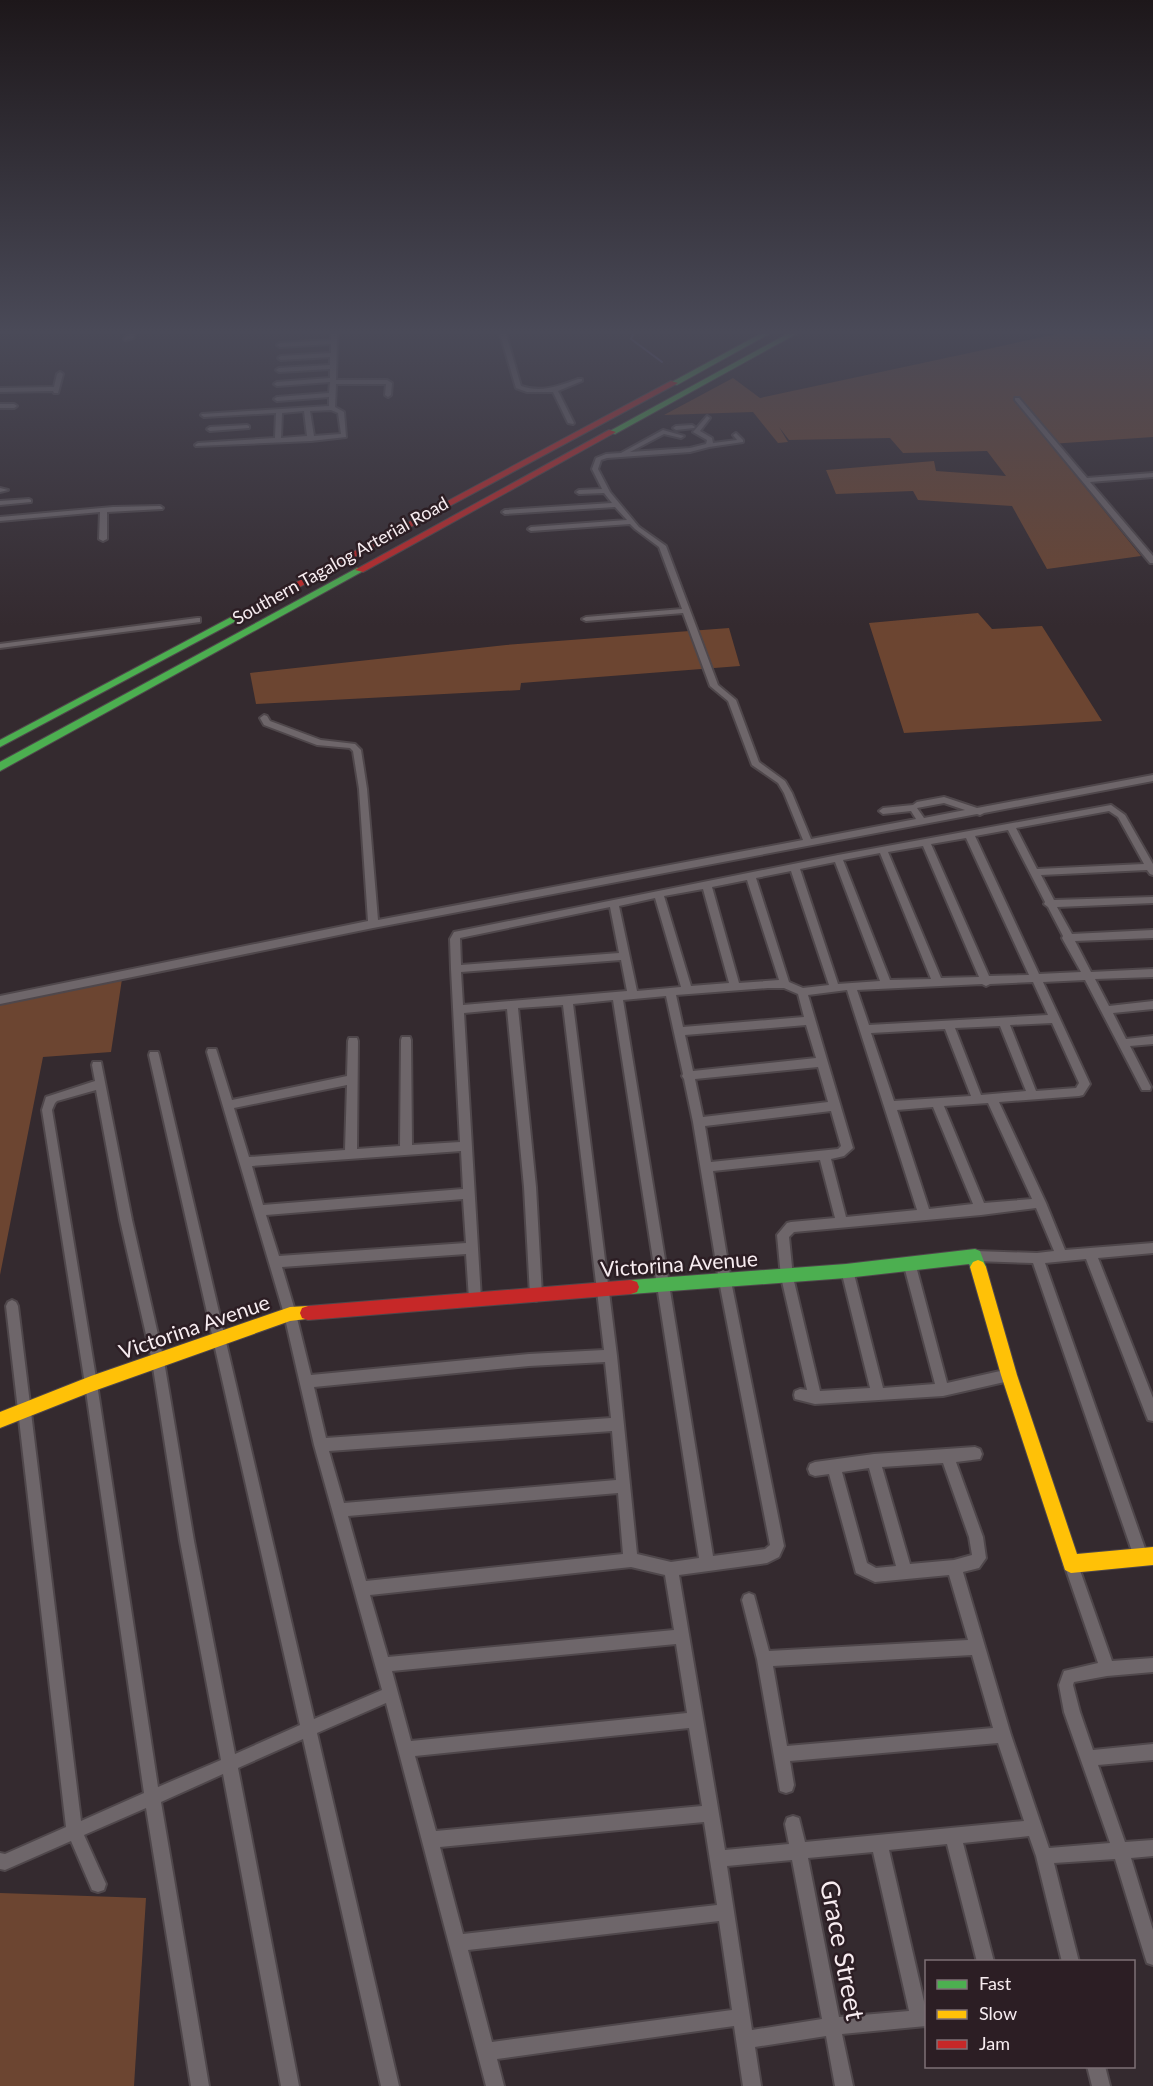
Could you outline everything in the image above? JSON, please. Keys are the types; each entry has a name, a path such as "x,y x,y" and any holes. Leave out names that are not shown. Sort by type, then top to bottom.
{"main road":[{"name":"Southern Tagalog Arterial Road","path":"0,744 583,431"},
{"name":"Southern Tagalog Arterial Road","path":"0,767 614,431"},
{"name":"Victorina Avenue","path":"0,1420 91,1384 290,1314 662,1284 787,1277 910,1266 975,1256"},
{"path":"975,1256 1009,1376 1071,1564 1147,1557"}],"street":[{"path":"246,442 247,431"},
{"path":"278,431 278,440"},
{"path":"310,431 311,439"},
{"path":"198,445 344,436 343,431"},
{"path":"677,431 681,436 684,450"},
{"path":"696,431 710,439 709,445"},
{"path":"1045,431 1153,561"},
{"path":"616,456 630,451 663,432 681,436"},
{"path":"736,435 741,441 684,450 606,456 596,461 596,469 606,491 617,505 632,522 662,546 714,686 732,700 755,763 780,781 788,793 808,842"},
{"path":"1086,480 1153,474"},
{"path":"579,492 606,491"},
{"path":"0,503 29,501"},
{"path":"505,512 617,505"},
{"path":"0,519 104,510 160,508"},
{"path":"103,539 104,510"},
{"path":"531,529 632,522"},
{"path":"586,619 686,611"},
{"path":"0,646 197,620"},
{"path":"264,718 267,723 320,743 352,746 357,750 363,789 373,924"},
{"path":"0,1000 373,924 1153,778"},
{"path":"917,805 944,800 980,812"},
{"path":"883,811 913,808 922,822"},
{"path":"475,1299 456,969 455,939 457,934 838,858 1115,809 1121,815 1152,869 1034,872"},
{"path":"1011,826 1087,978 1146,1087"},
{"path":"889,1106 1079,1092 1085,1084 969,834"},
{"path":"926,842 986,982"},
{"path":"883,850 938,983"},
{"path":"838,858 887,985"},
{"path":"795,867 835,989"},
{"path":"751,876 785,984"},
{"path":"706,884 735,987"},
{"path":"659,894 687,991"},
{"path":"1049,904 1153,900"},
{"path":"614,903 633,994"},
{"path":"1067,938 1153,934"},
{"path":"456,969 624,956"},
{"path":"459,1009 785,984 802,992 851,986 1087,978 1153,973"},
{"path":"851,986 926,1215"},
{"path":"360,1589 631,1560 671,1569 767,1556 774,1552 777,1546 725,1281 699,1122 670,992"},
{"path":"706,1167 840,1153 848,1148 802,992"},
{"path":"617,996 707,1565"},
{"path":"567,999 611,1356 631,1560"},
{"path":"512,1004 530,1187 536,1295"},
{"path":"1106,1010 1153,1005"},
{"path":"864,1029 1053,1019"},
{"path":"678,1032 810,1021"},
{"path":"1003,1021 1033,1096"},
{"path":"948,1024 978,1100"},
{"path":"406,1040 406,1150"},
{"path":"1123,1042 1153,1040"},
{"path":"351,1153 353,1041"},
{"path":"212,1052 290,1314 321,1444 406,1749 495,2086"},
{"path":"154,1055 218,1339 310,1727 390,2086"},
{"path":"687,1076 822,1062"},
{"path":"97,1065 126,1220 158,1361 187,1541 290,2086"},
{"path":"228,1105 351,1080"},
{"path":"100,1084 54,1098 50,1100 48,1110 152,1797 200,2086"},
{"path":"992,1100 1061,1254"},
{"path":"938,1103 981,1210"},
{"path":"699,1122 834,1106"},
{"path":"246,1162 465,1146"},
{"path":"824,1155 842,1222"},
{"path":"259,1210 469,1194"},
{"path":"814,1398 787,1277 783,1235 786,1231 791,1227 1040,1203"},
{"path":"274,1262 472,1248"},
{"path":"975,1256 1037,1258 1061,1254 1152,1250"},
{"path":"1090,1253 1153,1415"},
{"path":"1037,1258 1147,1557"},
{"path":"910,1266 943,1390"},
{"path":"847,1270 878,1395"},
{"path":"12,1306 75,1833 98,1884"},
{"path":"305,1382 529,1360 611,1356"},
{"path":"800,1395 814,1398 943,1390 1009,1376"},
{"path":"321,1444 616,1424"},
{"path":"815,1468 874,1461 975,1454"},
{"path":"834,1466 861,1568 875,1575 904,1570 954,1567 974,1563 979,1558 979,1550 947,1456"},
{"path":"874,1461 904,1570"},
{"path":"339,1510 623,1486"},
{"path":"1071,1564 1107,1669"},
{"path":"954,1567 1003,1735 1044,1856 1070,1960"},
{"path":"671,1569 752,2086"},
{"path":"748,1600 764,1659 786,1785"},
{"path":"382,1665 682,1636"},
{"path":"764,1659 978,1647"},
{"path":"1153,1665 1107,1669 1070,1676 1066,1685 1153,1954"},
{"path":"0,1861 5,1862 75,1833 310,1727 389,1694"},
{"path":"406,1749 696,1720"},
{"path":"782,1754 1003,1735"},
{"path":"1088,1758 1153,1752"},
{"path":"430,1840 711,1813"},
{"name":"Grace Street","path":"793,1824 844,2086"},
{"path":"718,1859 1034,1828"},
{"path":"953,1837 985,1960"},
{"path":"745,2040 832,2026 923,2018 879,1842"},
{"path":"1044,1856 1153,1848"},
{"path":"458,1943 726,1912"},
{"path":"486,2052 741,2017"},
{"path":"1096,2068 1101,2086"}],"shaded area":[{"path":"769,431 782,431 788,442 778,443"},
{"path":"782,431 1153,431 1153,437 1050,444 1141,556 1047,569 1012,506 918,500 913,491 836,494 826,470 934,461 936,471 1006,476 987,451 903,453 890,438 789,440"},
{"path":"978,613 992,629 1042,626 1102,721 904,733 869,623"},
{"path":"729,628 740,666 521,683 520,690 256,704 250,673 506,645"},
{"path":"122,979 111,1052 43,1057 0,1275 0,1003"},
{"path":"0,1893 146,1898 134,2086 0,2086"}],"traffic: fast":[{"path":"0,767 360,570"},
{"path":"0,744 235,618"},
{"path":"631,1287 846,1271 975,1256 978,1267"}],"traffic: slow":[{"path":"978,1267 1009,1375 1071,1564 1153,1556"},
{"path":"0,1420 91,1384 290,1314 308,1313"}],"traffic: jam":[{"path":"235,618 584,431"},
{"path":"360,570 612,432"},
{"path":"308,1313 631,1287"}]}
